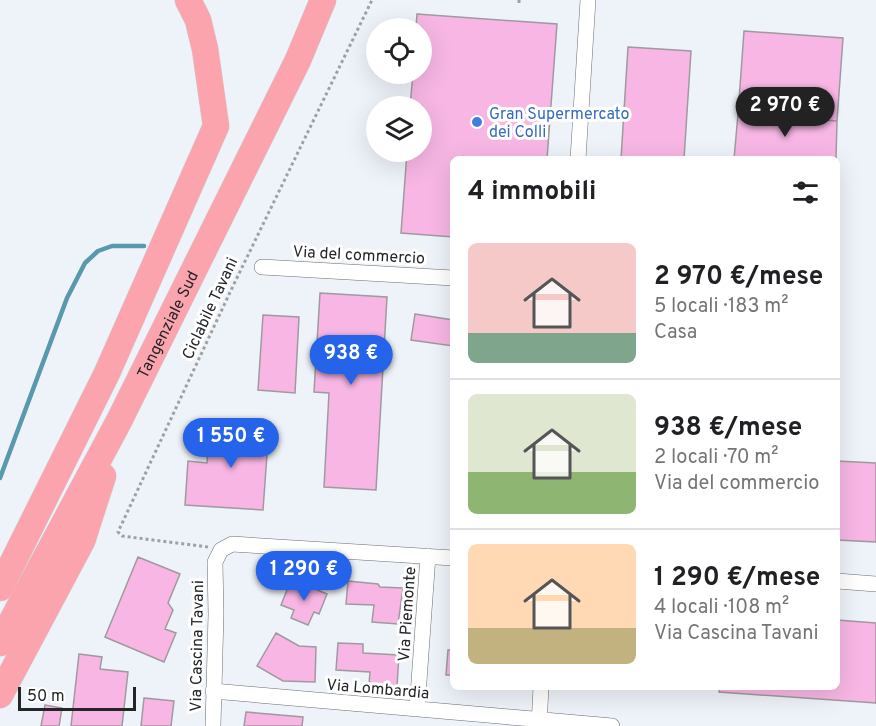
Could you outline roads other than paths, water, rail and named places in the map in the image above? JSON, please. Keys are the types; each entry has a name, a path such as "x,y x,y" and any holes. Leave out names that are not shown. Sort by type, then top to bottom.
{"highway":[{"path":"0,588 107,373 216,126 205,49 198,20 188,0"},
{"name":"Tangenziale Sud","path":"0,643 119,422 298,60 323,0"},
{"path":"281,92 310,57 340,0"},
{"path":"107,373 162,298 213,201 262,132"},
{"path":"0,695 82,541 119,422"}],"street":[{"path":"578,156 588,0"},
{"name":"Via del commercio","path":"262,267 450,278"},
{"name":"Via Cascina Tavani","path":"213,726 215,562 221,550 232,544 428,556"},
{"path":"428,556 450,558"},
{"name":"Via Piemonte","path":"417,710 428,556"},
{"path":"840,581 876,584"},
{"path":"539,723 542,690"},
{"name":"Via Lombardia","path":"213,691 539,723 612,726"}],"waterway":[{"path":"0,478 67,298 85,263 98,251 112,246 144,246"}],"place":[{"name":"Gran Supermercato dei Colli","path":"477,122"}]}
